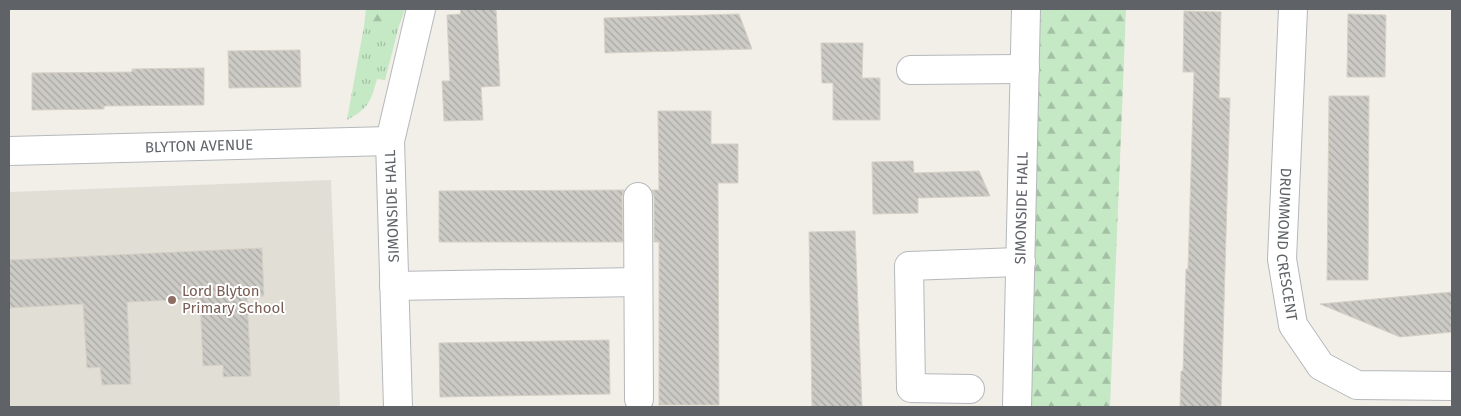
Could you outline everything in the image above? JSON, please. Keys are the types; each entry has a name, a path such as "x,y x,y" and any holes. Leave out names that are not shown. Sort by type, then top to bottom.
{"street":[{"name":"SIMONSIDE HALL","path":"398,407 390,141 422,9"},
{"name":"SIMONSIDE HALL","path":"1017,407 1026,9"},
{"name":"DRUMMOND CRESCENT","path":"1293,9 1282,259 1293,325 1321,366 1357,385 1452,386"},
{"path":"911,70 1025,69"},
{"name":"BLYTON AVENUE","path":"9,151 390,141"},
{"path":"638,197 639,399"},
{"path":"970,389 911,388 909,266 1021,262"},
{"path":"394,286 638,282"}],"shaded area":[{"name":"Lord Blyton Primary School","path":"331,180 340,407 9,407 9,192"}],"green space":[{"path":"366,9 405,9 399,26 364,26"},
{"path":"1026,9 1126,9 1110,407 1017,407"},
{"path":"364,26 399,26 385,80 377,79 373,93 365,108 347,120"}],"building":[{"path":"460,9 496,9 500,86 481,87 483,120 444,121 442,81 450,81 447,15 461,14"},
{"path":"1184,11 1221,12 1219,98 1230,98 1221,407 1180,407 1186,269 1188,269 1194,72 1183,72"},
{"path":"739,14 752,49 605,53 604,18"},
{"path":"1348,14 1386,15 1385,77 1347,77"},
{"path":"821,43 863,43 862,78 880,78 880,120 833,120 833,83 822,83"},
{"path":"300,50 301,87 229,88 228,51"},
{"path":"204,68 204,105 104,106 104,109 32,110 32,73 132,72 132,69"},
{"path":"1329,96 1369,96 1368,280 1327,280"},
{"path":"658,111 711,111 711,144 738,144 738,183 718,183 719,405 659,405 659,242 654,242 654,197 652,190 659,190"},
{"path":"913,161 914,173 979,171 990,196 918,198 918,213 873,214 872,162"},
{"path":"624,190 622,197 623,242 439,242 439,191"},
{"path":"855,231 862,407 812,407 809,232"},
{"path":"262,248 264,296 247,297 251,376 223,377 223,365 203,366 200,299 127,302 131,384 102,385 100,367 87,368 83,304 9,308 9,260"},
{"path":"1452,292 1452,332 1400,337 1320,304"},
{"path":"609,340 610,394 440,397 439,343"}],"place":[{"name":"Lord Blyton Primary School","path":"172,300"}]}
